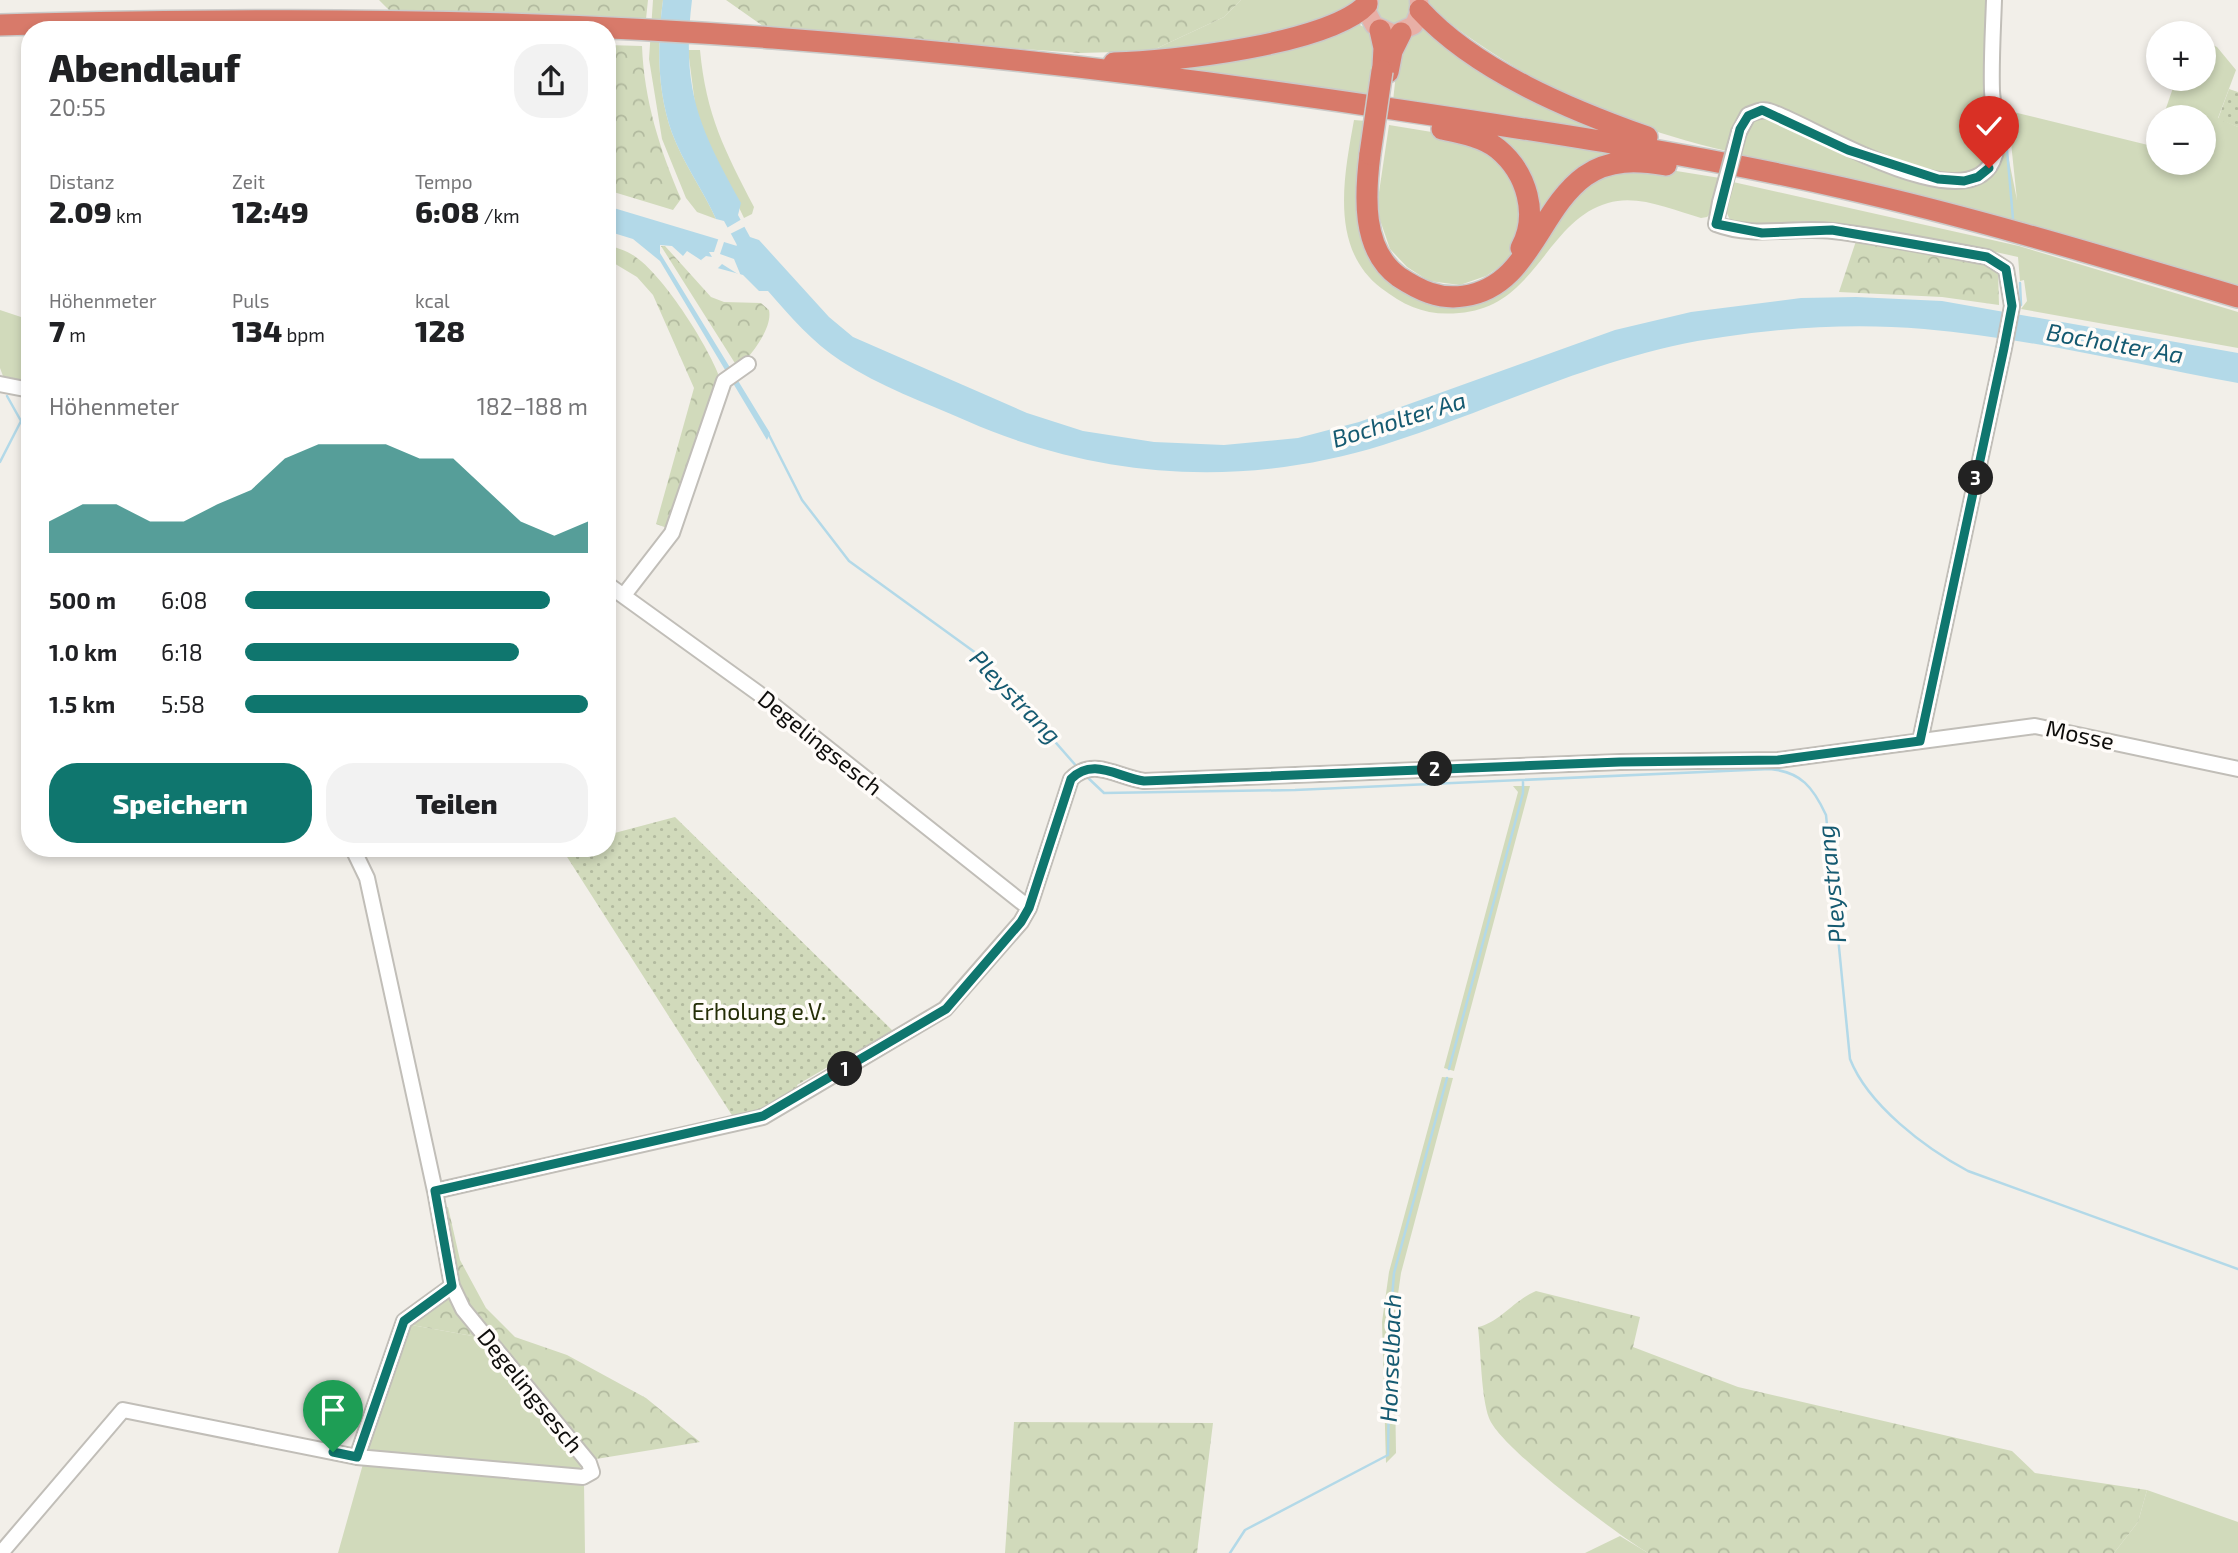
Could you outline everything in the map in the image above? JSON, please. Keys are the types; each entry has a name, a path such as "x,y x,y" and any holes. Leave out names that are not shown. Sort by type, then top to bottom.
{"highway":[{"path":"616,31 980,57 1116,63 1197,57 1296,37 1356,14 1368,2"},
{"path":"1419,5 1434,25 1468,51 1567,106 1718,163"},
{"path":"0,16 41,21"},
{"path":"0,25 21,24"},
{"path":"1391,32 1384,48 1385,72 1367,210 1379,256 1395,274 1432,295 1454,298 1475,295 1493,287 1510,274 1567,191 1606,164 1632,161 1656,163 1749,176"},
{"path":"0,38 21,37"},
{"path":"616,38 769,42 1088,78 1618,149 1749,176 2037,246 2238,305"},
{"path":"980,57 1309,96 1619,142 1842,187 1960,217 2238,297"},
{"path":"1374,154 1373,209 1386,251 1395,265 1428,285 1451,290 1473,289 1497,277 1515,259 1527,238 1530,205 1524,182 1513,166 1498,149 1478,138 1393,118"}],"main road":[{"path":"1368,2 1370,19 1391,32 1414,25 1419,5"}],"street":[{"path":"1920,741 2012,306 2006,269 1998,261 1832,230 1762,233 1728,229 1716,224 1739,132 1748,116 1768,111 1848,150 1915,173 1951,182 1978,177 1989,168 1996,155 1992,92 1994,0"},
{"path":"624,595 672,533 726,380 743,367"},
{"path":"0,384 21,388"},
{"name":"Degelingsesch","path":"616,590 769,701 1029,908"},
{"name":"Mosse","path":"1029,908 1071,779 1080,770 1093,766 1144,781 1620,762 1778,760 2035,726 2238,769"},
{"name":"Degelingsesch","path":"1,1553 123,1409 357,1457 583,1478 592,1472 589,1464 463,1309 452,1286 435,1191 367,878 358,857"},
{"path":"435,1191 763,1116 946,1009 992,957 1029,908"},
{"path":"357,1457 404,1321 452,1286"}],"green space":[{"path":"379,0 648,0 646,19 391,12"},
{"path":"653,0 663,0 660,67 667,117 682,155 716,219 697,212 686,198 662,139 649,59"},
{"path":"726,0 1241,0 1224,17 1151,51 1080,53 770,31"},
{"path":"1241,0 1363,0 1343,12 1291,30 1231,42 1151,51 1224,17"},
{"path":"1375,0 1413,0 1411,19 1388,27 1375,13"},
{"path":"1427,0 1989,0 1989,155 1972,173 1918,169 1865,152 1763,105 1727,151 1686,140 1607,113 1534,78 1464,34 1430,8"},
{"path":"1423,22 1632,137 1393,101 1399,46"},
{"path":"1356,23 1372,31 1377,42 1369,99 1122,67"},
{"path":"616,45 642,46 646,86 654,124 681,199 673,210 616,193"},
{"path":"2216,46 2236,70 2218,118 2238,127 2238,289 1975,215 1927,197 1740,155 1747,125 1756,116 1769,115 1892,172 1941,187 1958,189 1983,179 1998,163 2001,150 2000,116 2017,200 2008,114 2005,110 2146,145 2146,175 2216,175 2216,105 2167,105 2172,91 2216,91"},
{"path":"688,50 700,50 707,94 718,132 754,207 752,214 744,218 706,139 695,104"},
{"path":"2229,89 2238,92 2238,127 2218,119"},
{"path":"1354,120 1367,121 1362,155 1390,277 1481,296 1575,188 1633,164 1720,178 1712,212 1707,217 1701,218 1667,207 1631,200 1608,203 1587,213 1569,227 1524,280 1506,296 1485,307 1459,313 1437,313 1408,305 1381,288 1364,272 1353,253 1344,210 1344,187"},
{"path":"1389,125 1450,135 1502,158 1524,197 1520,246 1507,262 1486,276 1460,285 1429,281 1407,267 1390,249 1380,220 1378,199"},
{"path":"1478,132 1642,156 1613,158 1534,233 1534,205"},
{"path":"1733,182 2019,246 2238,312 2238,348 2021,309 2027,301 2024,280 2020,281 2018,257 1866,227 1804,222 1751,225 1730,220 1725,209"},
{"path":"1857,238 1991,264 1998,270 1999,305 1942,297 1839,292"},
{"path":"661,246 665,246 711,297 724,302 761,303 769,310 768,325 764,333 754,350 738,368"},
{"path":"616,248 634,256 648,268 673,297 697,333 721,381 670,529 656,524 694,388 653,295 637,277 616,264"},
{"path":"0,310 21,317 21,380 3,376 0,368"},
{"path":"1513,786 1530,786 1454,1071 1444,1068 1518,792"},
{"name":"Erholung e.V.","path":"675,817 894,1032 842,1065 838,1061 797,1085 799,1089 758,1112 735,1120 567,857 616,857 616,833"},
{"path":"1442,1077 1453,1078 1401,1273 1394,1322 1396,1453 1386,1463 1382,1322 1389,1272"},
{"path":"448,1207 460,1260 486,1308 515,1337 567,1355 646,1398 700,1442 590,1460 478,1337 406,1324 451,1290 441,1209"},
{"path":"1536,1291 1640,1317 1633,1347 1738,1387 2012,1451 2035,1473 2147,1490 2138,1522 2114,1553 1648,1553 1587,1510 1536,1469 1497,1431 1489,1418 1483,1386 1478,1327 1493,1321"},
{"path":"406,1324 478,1337 584,1462 579,1470 362,1454"},
{"path":"1014,1422 1213,1423 1197,1553 1005,1553"},
{"path":"363,1464 584,1483 585,1553 338,1553"},
{"path":"2147,1490 2238,1522 2238,1553 2114,1553 2138,1522"},
{"path":"1620,1536 1648,1553 1585,1553"}],"water":[{"name":"Bocholter Aa","path":"663,0 692,0 689,59 692,84 704,129 741,203 738,215 750,237 759,240 829,317 853,337 1027,413 1083,431 1154,442 1224,445 1298,438 1359,422 1615,330 1691,312 1801,298 1856,297 1942,301 2238,353 2238,383 2042,345 1963,333 1874,326 1798,328 1723,337 1636,356 1551,383 1425,431 1331,459 1278,468 1226,472 1173,471 1121,466 1069,456 1018,441 903,394 831,354 802,329 768,291 759,291 743,275 710,266 687,251 683,256 672,246 660,245 660,253 770,433 767,440 660,261 633,239 616,234 616,209 737,245 724,221 716,219 672,133 663,101 660,33"}],"pier":[{"path":"742,219 746,226 730,234 737,246 724,242 720,254 734,259 741,276 722,264 715,271 704,266 701,260 706,256 712,257 709,252 714,252 719,237 731,241 725,229"}],"waterway":[{"path":"2004,115 2013,219"},
{"path":"2020,283 2021,305"},
{"path":"0,462 21,421 7,396"},
{"name":"Pleystrang","path":"768,433 802,500 849,561 980,656 1078,768"},
{"name":"Pleystrang","path":"1085,775 1104,793 1295,790 1770,769 1798,777 1811,789 1826,815 1850,1059 1858,1076 1884,1109 1917,1138 1968,1171 2238,1269"},
{"name":"Honselbach","path":"1449,1069 1523,793 1523,781"},
{"name":"Honselbach","path":"1230,1553 1245,1530 1388,1455 1390,1325 1394,1273 1447,1078"}],"route":[{"path":"333,1452 357,1457 404,1321 452,1286 435,1191 601,1152 746,1123 781,1108 946,1009 1021,922 1029,908 1059,810 1071,779 1080,770 1093,766 1127,779 1144,781 1620,762 1778,760 1920,741 2012,306 2006,269 1998,261 1987,257 1832,230 1762,233 1728,229 1716,224 1740,129 1743,121 1756,111 1768,111 1848,150 1938,179 1964,181 1978,177 1989,168"}]}
